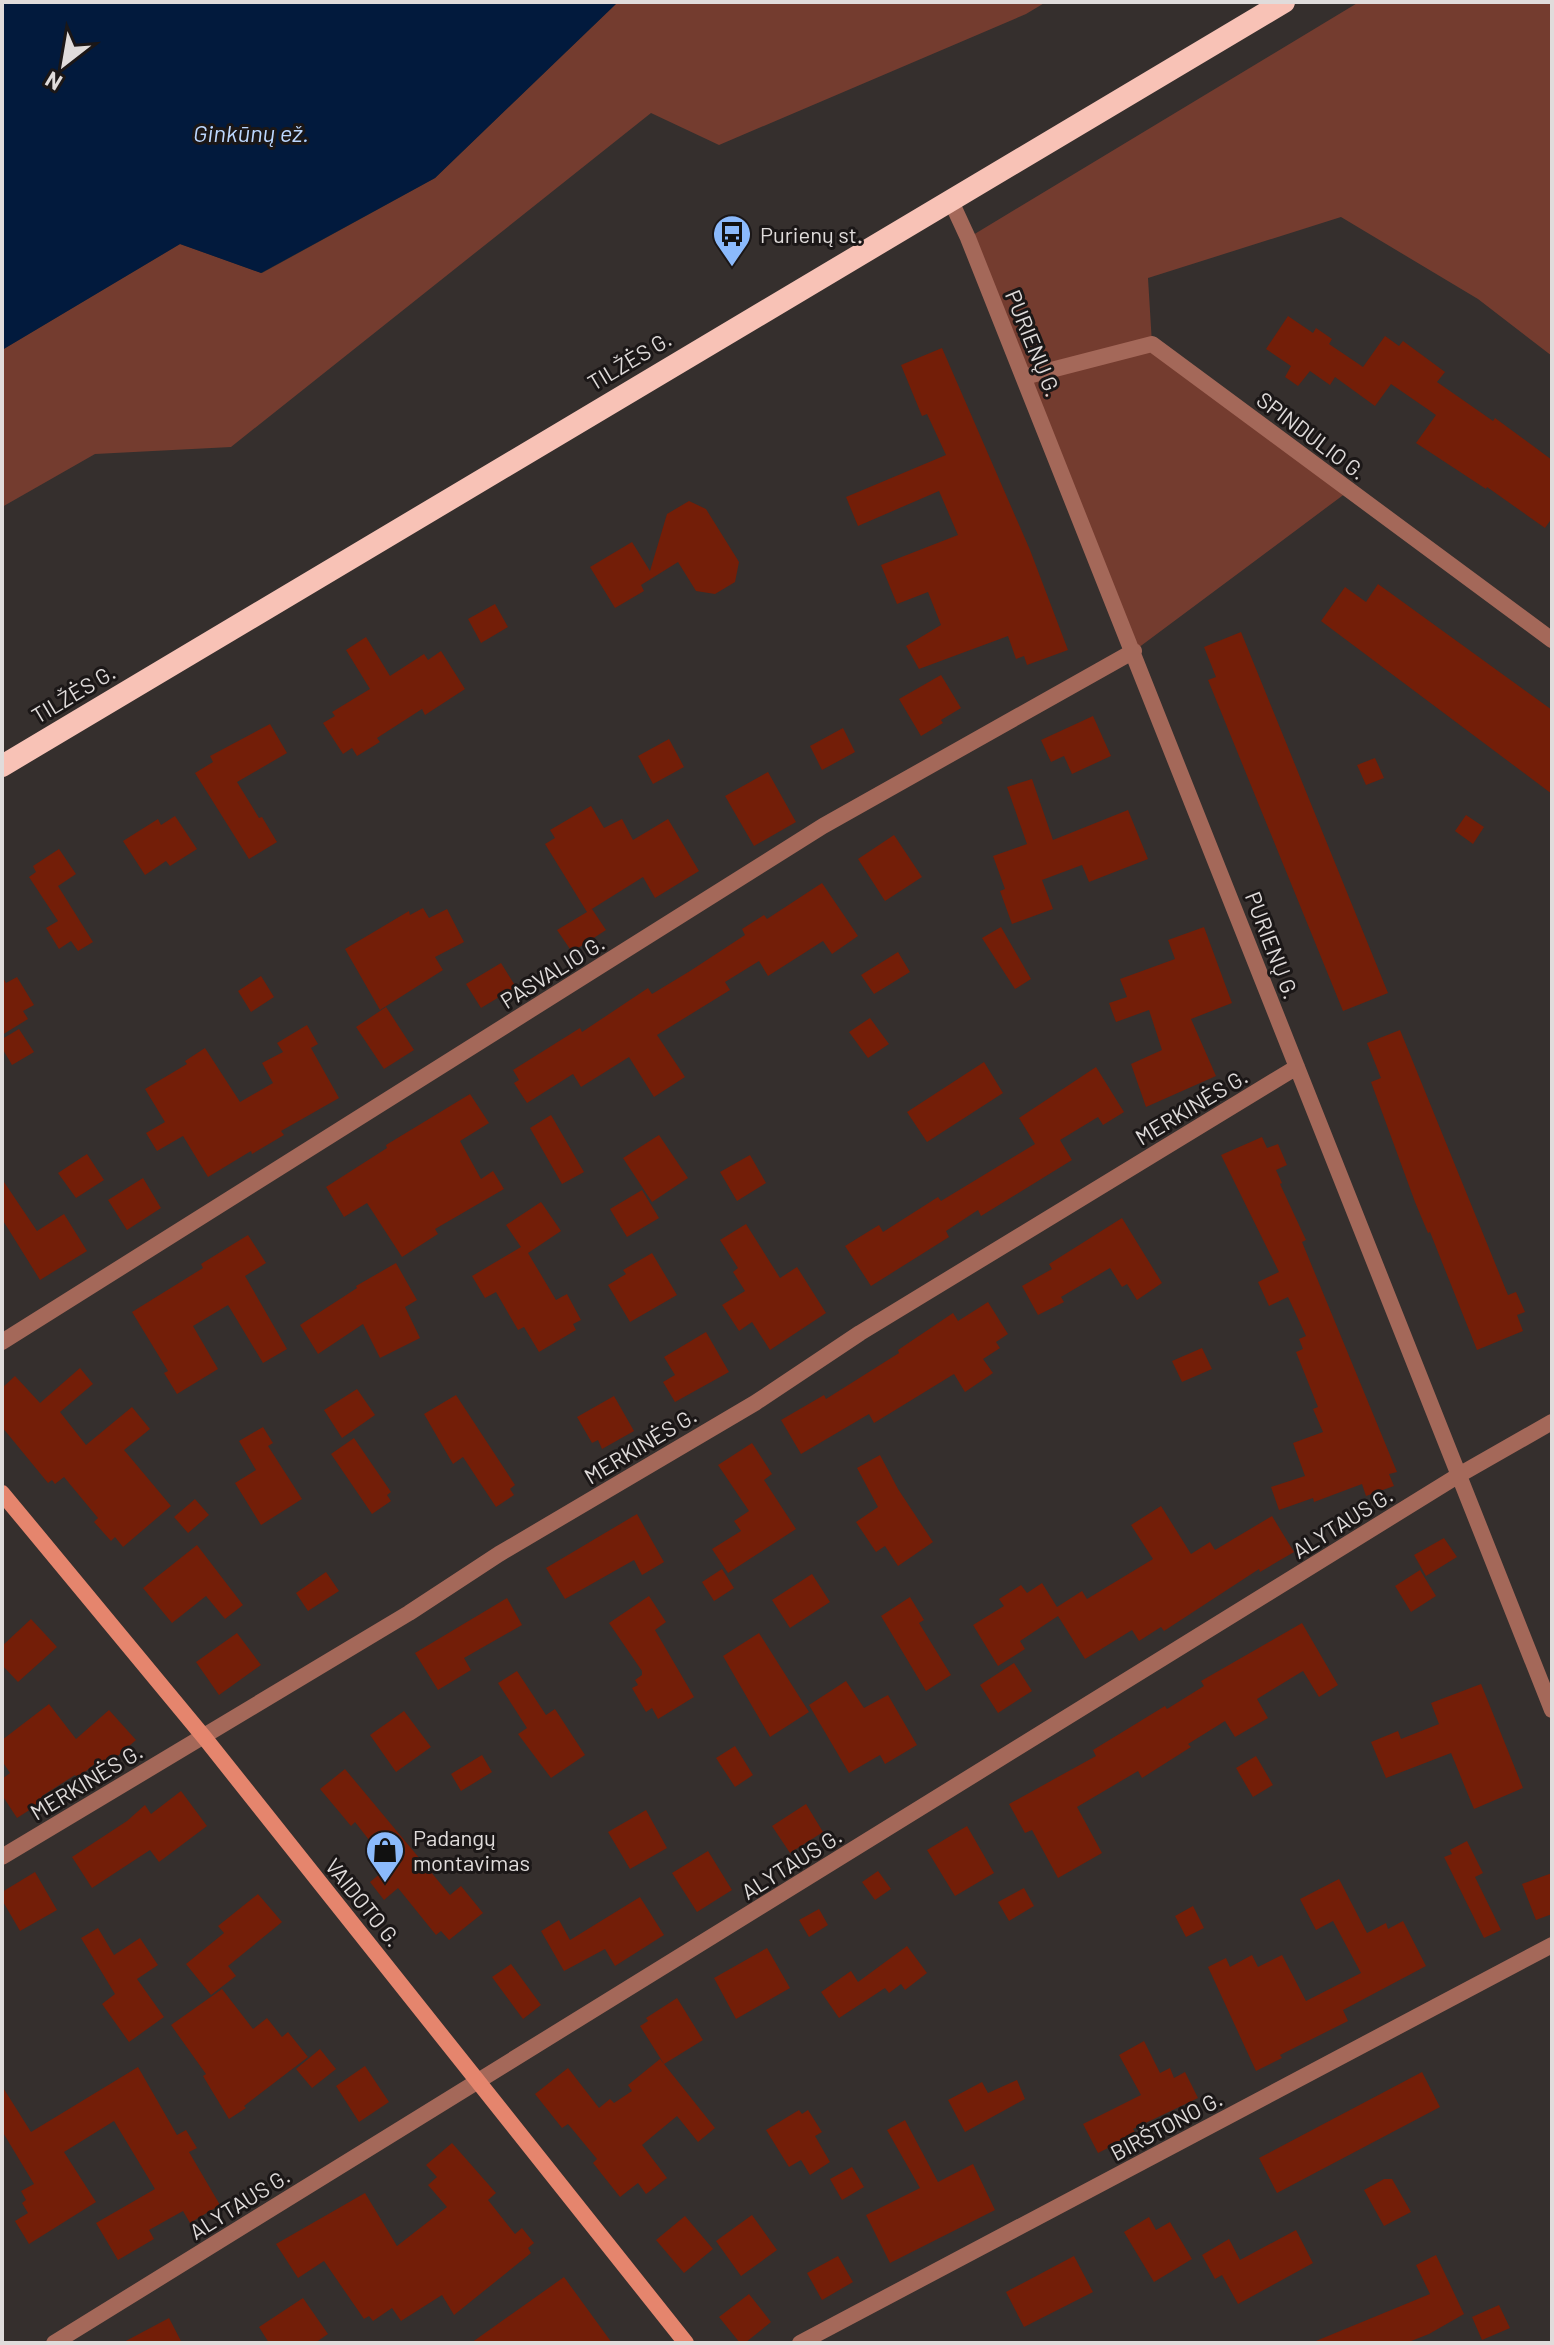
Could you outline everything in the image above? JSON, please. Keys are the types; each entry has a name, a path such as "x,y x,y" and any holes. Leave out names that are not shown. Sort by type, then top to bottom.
{"highway":[{"name":"TILŽĖS G.","path":"2,766 1284,2"}],"main road":[{"name":"VAIDOTO G.","path":"2,1493 204,1737 686,2343"}],"street":[{"name":"PURIENŲ G.","path":"950,199 1134,651 1552,1710"},
{"name":"SPINDULIO G.","path":"1024,377 1152,344 1552,640"},
{"name":"PASVALIO G.","path":"2,1342 823,826 1134,651"},
{"name":"MERKINĖS G.","path":"2,1857 409,1613 499,1554 755,1403 860,1333 1297,1067"},
{"name":"ALYTAUS G.","path":"54,2343 1459,1475 1552,1422"},
{"name":"BIRŠTONO G.","path":"800,2343 1552,1945"}],"shaded area":[{"path":"618,2 1046,2 1026,14 719,145 651,113 231,447 95,454 2,507 2,350 180,244 262,273 435,178"},
{"path":"1359,2 1552,2 1552,356 1478,299 1341,217 1148,278 1152,344 1350,490 1134,651 968,238"}],"water":[{"name":"Ginkūnų ež.","path":"2,2 618,2 435,178 261,273 180,244 2,350"}],"building":[{"path":"1288,316 1313,333 1316,328 1332,339 1329,344 1363,367 1385,336 1399,346 1403,341 1445,372 1437,382 1493,421 1495,418 1552,460 1552,518 1545,528 1416,443 1436,415 1391,384 1375,406 1335,377 1330,385 1310,371 1298,386 1285,377 1291,366 1266,349"},
{"path":"942,348 1030,550 1068,650 1027,665 1024,656 1016,659 1008,636 919,669 906,646 941,625 928,592 897,604 881,565 958,535 939,491 858,526 846,497 946,455 927,414 922,416 901,365"},
{"path":"689,501 706,509 739,562 735,582 715,594 696,591 678,562 641,585 644,591 615,608 590,567 632,542 650,571 667,514"},
{"path":"1378,584 1552,710 1552,794 1321,621 1345,587 1366,602"},
{"path":"495,604 508,627 481,643 468,619"},
{"path":"1241,632 1388,993 1343,1011 1208,680 1216,677 1204,647"},
{"path":"366,637 390,676 424,654 428,660 441,651 465,689 425,715 422,709 377,738 380,742 357,756 352,748 343,754 323,723 335,716 332,712 370,689 346,650"},
{"path":"941,675 961,708 921,736 899,699"},
{"path":"1093,716 1111,756 1072,774 1064,756 1051,762 1041,740"},
{"path":"270,724 287,753 237,782 277,842 249,859 195,773 213,762 210,756"},
{"path":"843,728 855,752 822,770 810,746"},
{"path":"669,739 684,767 653,784 638,756"},
{"path":"1375,758 1384,778 1366,785 1357,765"},
{"path":"768,772 796,822 754,846 725,796"},
{"path":"1032,779 1053,840 1128,810 1148,859 1089,882 1082,865 1042,880 1053,909 1012,924 1000,891 1005,889 993,856 1027,844 1007,787"},
{"path":"591,806 604,828 622,819 633,840 668,819 699,871 655,898 643,877 587,912 545,844 555,838 550,830"},
{"path":"1466,815 1484,827 1473,844 1455,831"},
{"path":"175,816 197,849 170,866 166,861 145,875 123,841 158,819 161,825"},
{"path":"894,835 922,877 885,901 858,859"},
{"path":"59,849 76,874 58,886 93,942 78,951 71,941 59,949 46,928 58,921 29,877 36,872 33,866"},
{"path":"822,883 858,936 832,954 823,941 768,976 759,961 725,982 730,990 657,1035 685,1077 654,1097 629,1057 581,1087 573,1074 527,1103 514,1083 519,1080 513,1070 580,1028 582,1032 648,988 652,994 745,935 742,929 764,915 767,919"},
{"path":"423,908 429,918 447,909 464,942 435,957 443,970 380,1010 345,949 409,911 410,915"},
{"path":"592,909 606,930 572,952 557,930"},
{"path":"1001,927 1031,979 1015,989 982,938"},
{"path":"1204,927 1232,1003 1191,1019 1216,1076 1146,1107 1131,1064 1162,1050 1149,1010 1116,1022 1109,1003 1127,997 1120,979 1175,959 1168,940"},
{"path":"898,952 910,972 874,994 861,975"},
{"path":"501,963 516,987 481,1008 466,984"},
{"path":"2,976 6,983 17,977 34,1005 23,1011 28,1019 2,1035"},
{"path":"261,976 274,997 251,1012 238,991"},
{"path":"386,1007 414,1050 384,1069 356,1027"},
{"path":"870,1018 889,1044 868,1058 849,1032"},
{"path":"307,1025 318,1044 311,1048 339,1098 281,1131 284,1135 208,1177 183,1136 157,1151 146,1133 165,1122 145,1089 187,1064 185,1061 205,1048 240,1102 273,1083 262,1063 283,1052 277,1043"},
{"path":"19,1029 34,1052 12,1065 2,1048 2,1039"},
{"path":"1400,1030 1508,1295 1516,1292 1525,1312 1517,1315 1523,1331 1477,1350 1415,1202 1371,1082 1381,1078 1367,1043"},
{"path":"984,1062 1003,1093 927,1142 907,1112"},
{"path":"1096,1067 1124,1112 1103,1125 1098,1117 1060,1140 1072,1160 981,1216 978,1210 946,1231 949,1237 871,1286 845,1246 879,1225 883,1232 938,1197 941,1201 1035,1144 1019,1118"},
{"path":"470,1094 489,1123 460,1141 481,1179 493,1171 504,1189 435,1229 438,1234 402,1257 367,1203 344,1217 326,1187 387,1148 386,1145"},
{"path":"551,1115 584,1172 562,1184 530,1128"},
{"path":"659,1135 688,1178 652,1202 623,1158"},
{"path":"1262,1137 1267,1148 1278,1144 1287,1165 1276,1170 1280,1184 1306,1240 1302,1242 1397,1472 1389,1474 1394,1486 1366,1496 1362,1484 1314,1502 1313,1498 1279,1510 1271,1487 1305,1476 1293,1443 1323,1432 1313,1409 1318,1407 1296,1352 1303,1349 1299,1339 1306,1336 1288,1297 1269,1306 1258,1282 1279,1272 1221,1155"},
{"path":"87,1154 104,1180 76,1198 58,1173"},
{"path":"750,1155 766,1183 737,1201 720,1172"},
{"path":"143,1178 161,1208 127,1230 108,1200"},
{"path":"2,1179 37,1231 64,1214 87,1251 40,1280 2,1219"},
{"path":"642,1190 659,1218 627,1237 610,1209"},
{"path":"541,1202 561,1231 528,1253 556,1300 567,1294 581,1320 573,1324 576,1330 539,1352 524,1327 518,1330 496,1292 485,1298 472,1276 521,1247 506,1225"},
{"path":"1122,1218 1162,1283 1137,1300 1127,1284 1122,1287 1110,1268 1061,1297 1064,1302 1038,1315 1022,1286 1052,1269 1049,1264"},
{"path":"746,1224 780,1278 797,1267 826,1313 770,1350 752,1322 739,1331 722,1305 745,1291 733,1272 738,1268 720,1240"},
{"path":"248,1235 266,1263 245,1276 287,1349 263,1363 228,1305 193,1326 218,1369 177,1394 164,1373 168,1371 132,1312 203,1268 201,1264"},
{"path":"652,1253 677,1295 630,1322 608,1285 626,1274 623,1270"},
{"path":"396,1263 417,1300 405,1307 420,1338 380,1358 363,1324 318,1354 300,1325"},
{"path":"988,1302 1008,1334 996,1342 1000,1348 983,1359 993,1373 965,1392 954,1374 874,1423 869,1414 801,1454 781,1420 824,1395 826,1399 899,1353 898,1350 953,1313 958,1321"},
{"path":"706,1332 729,1372 675,1402 663,1382 675,1375 664,1357"},
{"path":"1202,1348 1212,1369 1182,1382 1172,1361"},
{"path":"80,1368 93,1384 60,1412 86,1445 132,1407 150,1429 124,1450 171,1506 123,1547 115,1537 111,1541 94,1522 98,1518 64,1477 55,1484 52,1480 48,1483 2,1427 2,1388 15,1376 40,1403"},
{"path":"357,1389 375,1415 342,1438 324,1410"},
{"path":"456,1395 515,1485 510,1489 514,1495 496,1507 463,1457 453,1464 424,1414"},
{"path":"614,1396 634,1431 602,1449 598,1440 592,1443 577,1417"},
{"path":"263,1427 273,1443 268,1446 302,1499 261,1525 235,1483 256,1470 239,1441"},
{"path":"354,1438 391,1492 387,1495 391,1501 372,1514 331,1454"},
{"path":"752,1443 772,1474 764,1480 796,1529 728,1573 712,1549 741,1531 734,1521 749,1511 718,1465"},
{"path":"880,1455 933,1542 898,1566 885,1546 876,1552 856,1522 878,1507 857,1468"},
{"path":"195,1499 209,1515 188,1533 174,1517"},
{"path":"1161,1506 1191,1554 1210,1542 1215,1550 1272,1516 1294,1552 1260,1572 1259,1569 1164,1631 1161,1627 1139,1641 1132,1630 1085,1659 1058,1616 1020,1641 1025,1649 998,1666 973,1625 1004,1606 999,1599 1021,1585 1027,1593 1042,1583 1057,1607 1082,1591 1087,1599 1153,1559 1131,1525"},
{"path":"637,1514 664,1562 642,1575 634,1560 565,1599 546,1568"},
{"path":"1444,1538 1457,1557 1426,1576 1414,1555"},
{"path":"197,1545 243,1605 225,1619 206,1596 172,1623 143,1588"},
{"path":"722,1569 734,1588 714,1601 702,1582"},
{"path":"1420,1570 1436,1596 1411,1612 1395,1586"},
{"path":"326,1572 339,1591 308,1611 296,1593"},
{"path":"812,1574 830,1602 790,1628 772,1600"},
{"path":"649,1596 666,1622 655,1630 694,1697 658,1719 652,1708 646,1712 632,1688 638,1685 635,1680 642,1675 642,1671 609,1623"},
{"path":"910,1597 924,1620 919,1623 951,1675 926,1691 881,1616"},
{"path":"507,1598 522,1625 464,1658 471,1670 438,1690 415,1653"},
{"path":"31,1619 57,1647 18,1682 2,1665 2,1646"},
{"path":"1302,1623 1338,1685 1319,1697 1303,1671 1257,1699 1268,1718 1235,1737 1225,1721 1142,1778 1138,1771 1077,1807 1102,1853 1058,1878 1032,1830 1025,1833 1009,1804 1096,1756 1093,1750 1165,1706 1167,1709 1204,1686 1201,1681"},
{"path":"237,1633 261,1665 219,1695 196,1662"},
{"path":"759,1633 809,1712 770,1737 723,1656"},
{"path":"1014,1663 1032,1691 998,1713 980,1685"},
{"path":"517,1671 546,1715 555,1709 585,1755 551,1778 518,1734 527,1728 498,1683"},
{"path":"846,1681 864,1708 888,1695 917,1745 885,1764 880,1755 849,1773 809,1705"},
{"path":"1481,1684 1523,1788 1474,1809 1451,1753 1386,1778 1371,1742 1398,1731 1401,1739 1439,1724 1431,1703"},
{"path":"49,1704 76,1739 109,1710 136,1740 105,1767 99,1760 78,1778 75,1775 42,1796 45,1800 17,1818 2,1795 2,1779 10,1773 2,1761 2,1740"},
{"path":"404,1711 431,1747 396,1772 370,1735"},
{"path":"735,1746 753,1775 735,1787 716,1758"},
{"path":"482,1755 492,1772 461,1791 451,1774"},
{"path":"1256,1756 1273,1785 1253,1797 1236,1768"},
{"path":"345,1769 450,1895 461,1886 483,1913 449,1940 441,1931 436,1935 398,1888 384,1900 370,1882 386,1869 377,1857 380,1854 355,1822 351,1826 320,1789"},
{"path":"181,1791 207,1826 159,1862 150,1850 92,1888 72,1857 127,1821 145,1805 151,1814"},
{"path":"806,1804 823,1832 790,1853 772,1826"},
{"path":"646,1810 667,1848 630,1869 608,1832"},
{"path":"967,1826 994,1873 955,1896 927,1850"},
{"path":"1467,1841 1483,1873 1475,1877 1501,1930 1484,1938 1444,1857"},
{"path":"708,1851 732,1890 697,1912 672,1873"},
{"path":"878,1871 891,1889 875,1900 862,1882"},
{"path":"35,1872 57,1910 20,1931 2,1900 2,1892"},
{"path":"1552,1873 1552,1914 1536,1920 1522,1884"},
{"path":"1339,1879 1367,1933 1386,1923 1388,1929 1403,1921 1426,1966 1343,2010 1348,2021 1280,2055 1282,2058 1256,2071 1208,1967 1226,1958 1230,1967 1252,1955 1258,1967 1282,1955 1306,2001 1361,1973 1333,1921 1316,1930 1300,1899"},
{"path":"1024,1888 1034,1906 1009,1921 998,1902"},
{"path":"258,1894 282,1922 228,1966 236,1976 211,1995 186,1964 224,1933 218,1926"},
{"path":"640,1897 664,1935 615,1966 605,1949 564,1971 541,1931 559,1920 570,1940"},
{"path":"1193,1906 1204,1928 1186,1937 1175,1916"},
{"path":"819,1909 828,1925 809,1937 799,1920"},
{"path":"98,1928 114,1955 140,1938 158,1965 137,1979 164,2017 129,2042 102,2004 115,1994 81,1938"},
{"path":"907,1946 927,1973 905,1990 901,1984 889,1993 885,1988 839,2018 821,1992 851,1971 858,1982"},
{"path":"767,1948 790,1988 736,2019 714,1978"},
{"path":"511,1964 541,2005 523,2019 492,1977"},
{"path":"222,1989 253,2029 267,2018 282,2037 288,2032 308,2057 229,2119 203,2076 206,2074 171,2025"},
{"path":"677,1998 703,2040 664,2064 640,2026 648,2021 646,2018"},
{"path":"1144,2041 1160,2073 1170,2068 1174,2078 1185,2072 1198,2098 1133,2129 1136,2134 1098,2153 1083,2124 1141,2095 1119,2055"},
{"path":"320,2049 336,2069 312,2088 296,2069"},
{"path":"660,2059 715,2128 698,2142 677,2116 642,2145 667,2178 646,2194 638,2183 620,2197 593,2163 597,2159 568,2124 562,2128 535,2094 568,2068 599,2108 610,2099 614,2103 632,2091 628,2085"},
{"path":"365,2066 389,2102 359,2122 336,2086"},
{"path":"138,2067 177,2135 186,2130 197,2148 189,2152 220,2205 190,2223 183,2211 149,2230 154,2239 118,2260 96,2223 155,2189 114,2121 64,2152 96,2202 29,2244 15,2221 28,2213 22,2203 26,2200 21,2191 34,2184 2,2131 2,2086 31,2132"},
{"path":"1422,2072 1440,2107 1277,2193 1259,2158"},
{"path":"1017,2080 1025,2099 965,2132 948,2100 982,2082 988,2093"},
{"path":"799,2110 802,2114 808,2110 822,2132 815,2136 830,2162 810,2175 801,2160 789,2167 766,2130"},
{"path":"905,2120 938,2182 973,2164 995,2210 890,2263 866,2215 920,2188 887,2130"},
{"path":"452,2143 496,2193 488,2200 515,2234 522,2228 534,2243 528,2248 531,2253 454,2315 442,2295 401,2321 392,2308 373,2321 369,2316 364,2319 324,2261 298,2278 276,2244 365,2193 397,2246 447,2207 428,2185 437,2177 426,2165"},
{"path":"852,2167 864,2187 842,2200 830,2179"},
{"path":"1384,2179 1392,2179 1411,2212 1384,2226 1364,2190"},
{"path":"752,2215 777,2250 741,2276 716,2241"},
{"path":"685,2216 713,2249 684,2273 656,2240"},
{"path":"1149,2217 1156,2230 1170,2222 1192,2259 1154,2282 1124,2232"},
{"path":"1296,2230 1313,2263 1238,2304 1222,2275 1215,2279 1202,2255 1229,2239 1240,2260"},
{"path":"1436,2255 1464,2314 1406,2343 1311,2343 1430,2294 1416,2265"},
{"path":"838,2256 853,2282 822,2300 807,2273"},
{"path":"1074,2256 1093,2292 1024,2327 1006,2292"},
{"path":"564,2277 612,2343 471,2343"},
{"path":"749,2294 771,2322 745,2343 740,2343 719,2317"},
{"path":"303,2298 328,2334 315,2343 269,2343 259,2327"},
{"path":"1499,2305 1510,2328 1482,2340 1472,2317"},
{"path":"169,2318 182,2343 122,2343"}],"place":[{"name":"Purienų st.","path":"732,268"},
{"name":"Padangų montavimas","path":"385,1884"}]}
